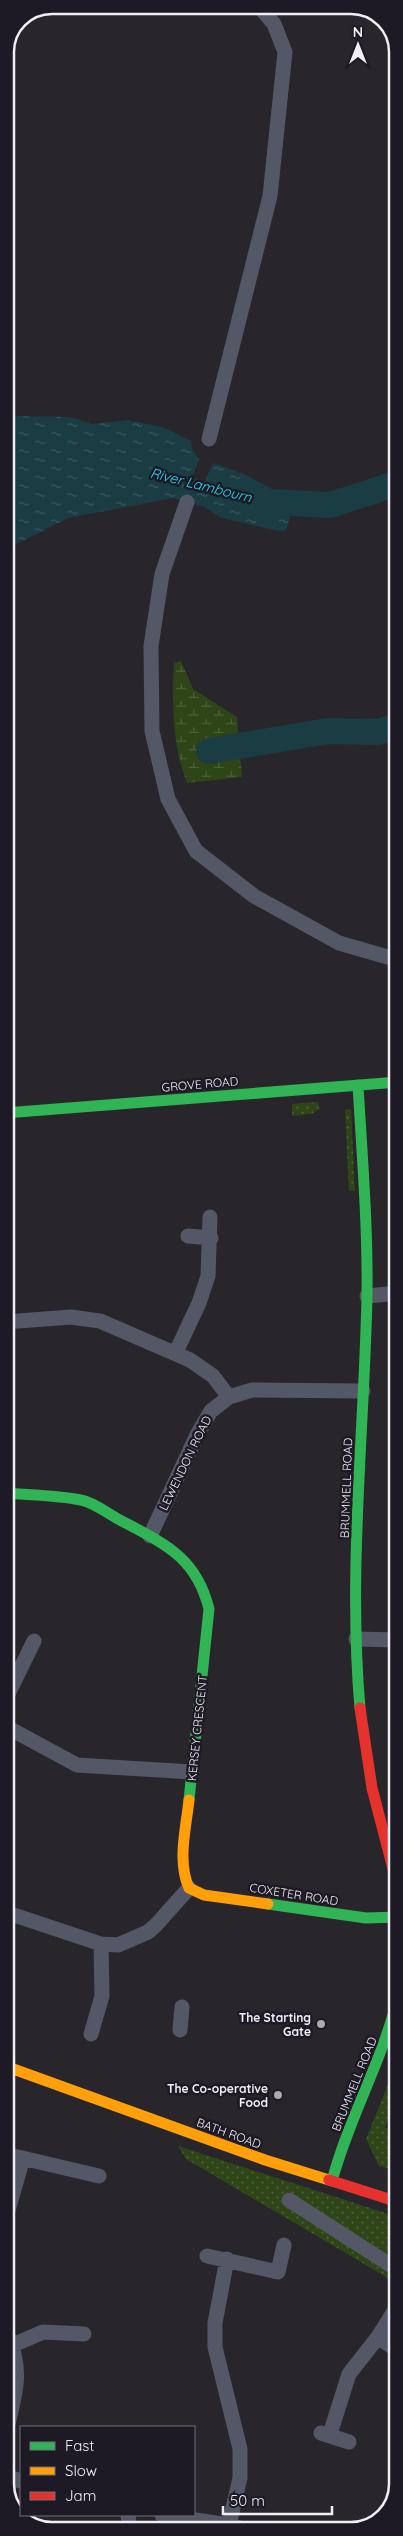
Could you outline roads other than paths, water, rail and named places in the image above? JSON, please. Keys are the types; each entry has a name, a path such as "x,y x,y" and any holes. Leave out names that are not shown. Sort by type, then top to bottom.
{"street":[{"path":"209,439 270,196 285,52 274,24 266,14"},
{"path":"187,502 162,574 151,646 152,731 168,799 196,851 254,896 340,943 389,957"},
{"name":"GROVE ROAD","path":"14,1112 389,1083"},
{"name":"BRUMMELL ROAD","path":"358,1085 367,1233 367,1296 356,1639 359,1698 366,1759 389,1852"},
{"path":"176,1352 196,1310 208,1276 210,1217"},
{"path":"188,1236 210,1238"},
{"path":"367,1296 389,1294"},
{"path":"14,1321 71,1317 100,1321 176,1352 213,1376 229,1397 252,1390 363,1391"},
{"name":"LEWENDON ROAD","path":"150,1536 201,1426 211,1411 229,1397"},
{"name":"KERSEY CRESCENT","path":"14,1494 82,1500 150,1536 174,1552 191,1567 207,1599 209,1609 182,1863 183,1875 188,1888"},
{"path":"356,1639 389,1640"},
{"path":"14,1681 34,1640"},
{"path":"14,1731 77,1765 192,1772"},
{"path":"14,1915 101,1944 118,1945 148,1932 164,1917 188,1888"},
{"name":"COXETER ROAD","path":"188,1888 204,1895 332,1914 366,1918 389,1917"},
{"path":"91,2034 102,1996 101,1944"},
{"path":"180,2030 182,2007"},
{"name":"BRUMMELL ROAD","path":"332,2181 363,2092 389,2033"},
{"name":"BATH ROAD","path":"14,2069 265,2160 389,2199"},
{"path":"14,2156 79,2177 99,2176"},
{"path":"14,2188 22,2158"},
{"path":"289,2200 389,2264"},
{"path":"207,2256 278,2272 284,2245"},
{"path":"227,2259 215,2323 215,2347 240,2449 240,2478 230,2522"},
{"path":"349,2442 325,2433 349,2374 378,2337 389,2319"},
{"path":"14,2345 43,2332 69,2325 84,2334"},
{"path":"378,2337 389,2345"},
{"path":"14,2348 17,2357 14,2396"},
{"path":"169,2516 209,2522"}],"water":[{"path":"14,417 70,417 92,424 128,420 165,428 191,441 193,451 199,459 192,478 205,481 213,463 244,474 281,494 292,510 286,530 279,531 222,518 204,507 173,498 68,518 14,545"}],"waterway":[{"name":"River Lambourn","path":"251,497 270,502 330,505 389,486"},
{"path":"209,751 328,731 377,732 389,729"}],"place":[{"name":"The Starting Gate","path":"321,2024"},
{"name":"The Co-operative Food","path":"278,2095"}]}
